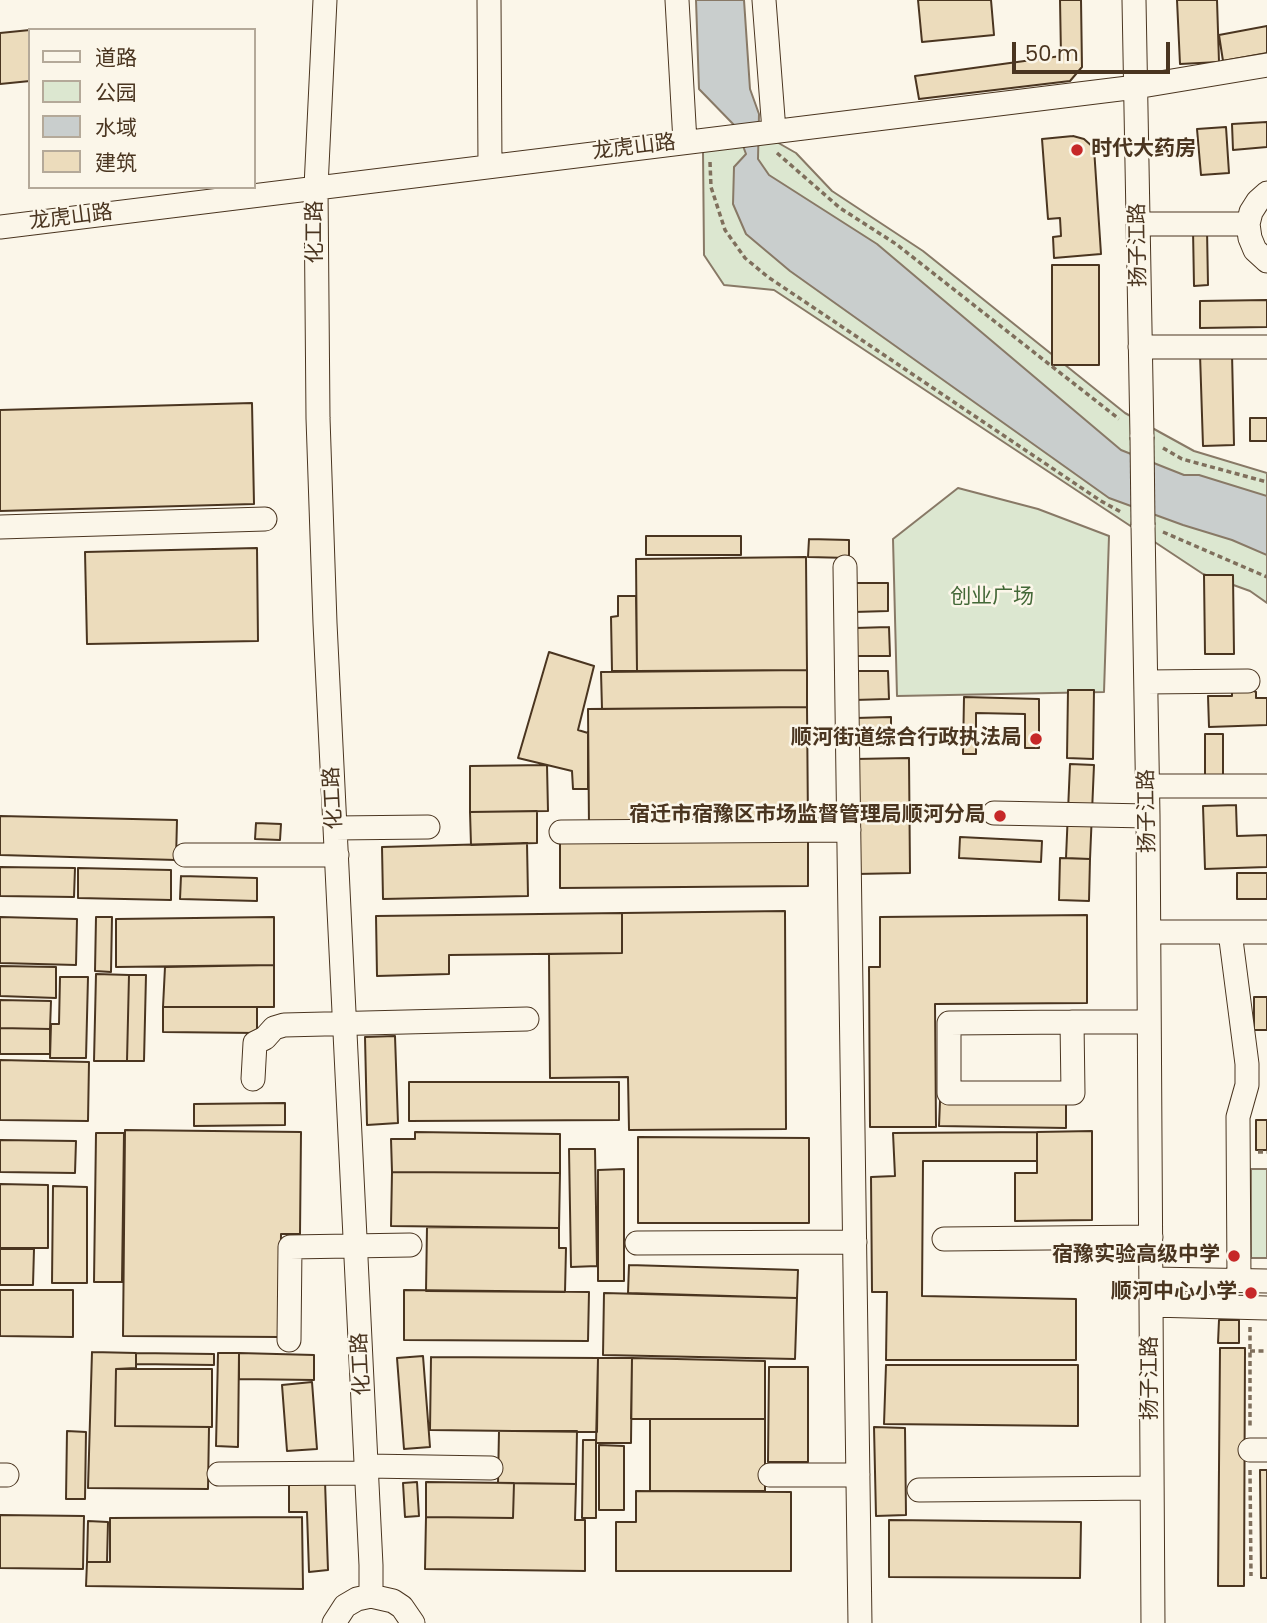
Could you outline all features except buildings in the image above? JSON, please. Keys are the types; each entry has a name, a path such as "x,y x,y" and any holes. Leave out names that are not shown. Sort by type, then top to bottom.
{"street":[{"name":"化工路","path":"325,0 316,187 318,432 371,1596"},
{"path":"489,0 490,166"},
{"path":"677,0 685,142"},
{"path":"764,0 774,131"},
{"name":"扬子江路","path":"1134,0 1148,786 1153,1623"},
{"name":"龙虎山路","path":"0,227 1136,87 1267,65"},
{"path":"1267,193 1251,212 1248,225 1255,250 1267,261"},
{"path":"1138,224 1248,225"},
{"path":"1140,347 1267,347"},
{"path":"0,527 265,519"},
{"path":"845,567 860,1623"},
{"path":"1146,682 1248,681"},
{"path":"1148,786 1267,786"},
{"path":"994,813 1148,816"},
{"path":"335,828 428,827"},
{"path":"561,832 849,831"},
{"path":"186,855 337,855"},
{"path":"1149,932 1267,932"},
{"path":"1230,932 1247,1065 1247,1085 1238,1117 1239,1280"},
{"path":"253,1079 256,1043 274,1028 284,1025 527,1019"},
{"path":"1072,1022 1073,1093 950,1093 949,1023 1072,1022 1149,1022"},
{"path":"944,1239 1151,1237"},
{"path":"638,1243 855,1242"},
{"path":"289,1340 290,1247 410,1245"},
{"path":"1151,1279 1267,1281"},
{"path":"1151,1306 1267,1308"},
{"path":"219,1474 491,1468"},
{"path":"770,1475 858,1475"},
{"path":"919,1490 1152,1488"},
{"path":"334,1623 345,1606 357,1599 371,1596 393,1601 402,1607 413,1623"}],"path":[{"path":"774,131 776,152 832,201 896,244 1142,437 1182,458 1267,482"},
{"path":"709,139 711,187 725,230 745,258 768,277 1101,501 1144,524 1267,577"},
{"path":"1250,1351 1267,1351"}],"green space":[{"path":"775,141 796,153 832,191 923,251 1125,413 1194,451 1267,473 1267,603 1250,591 1203,574 774,290 724,285 704,255 703,151"},
{"name":"创业广场","path":"958,488 1038,509 1109,536 1104,692 897,696 893,539"},
{"path":"1251,1169 1267,1169 1267,1258 1251,1258"}],"water":[{"path":"696,0 744,0 750,89 759,114 758,159 769,175 877,244 1121,450 1184,475 1199,475 1267,496 1267,555 1232,540 1109,498 790,271 746,234 733,204 734,167 746,154 736,127 699,89"}],"place":[{"name":"时代大药房","path":"1077,150"},
{"name":"顺河街道综合行政执法局","path":"1036,739"},
{"name":"宿迁市宿豫区市场监督管理局顺河分局","path":"1000,816"},
{"name":"宿豫实验高级中学","path":"1234,1256"},
{"name":"顺河中心小学","path":"1251,1293"}]}
